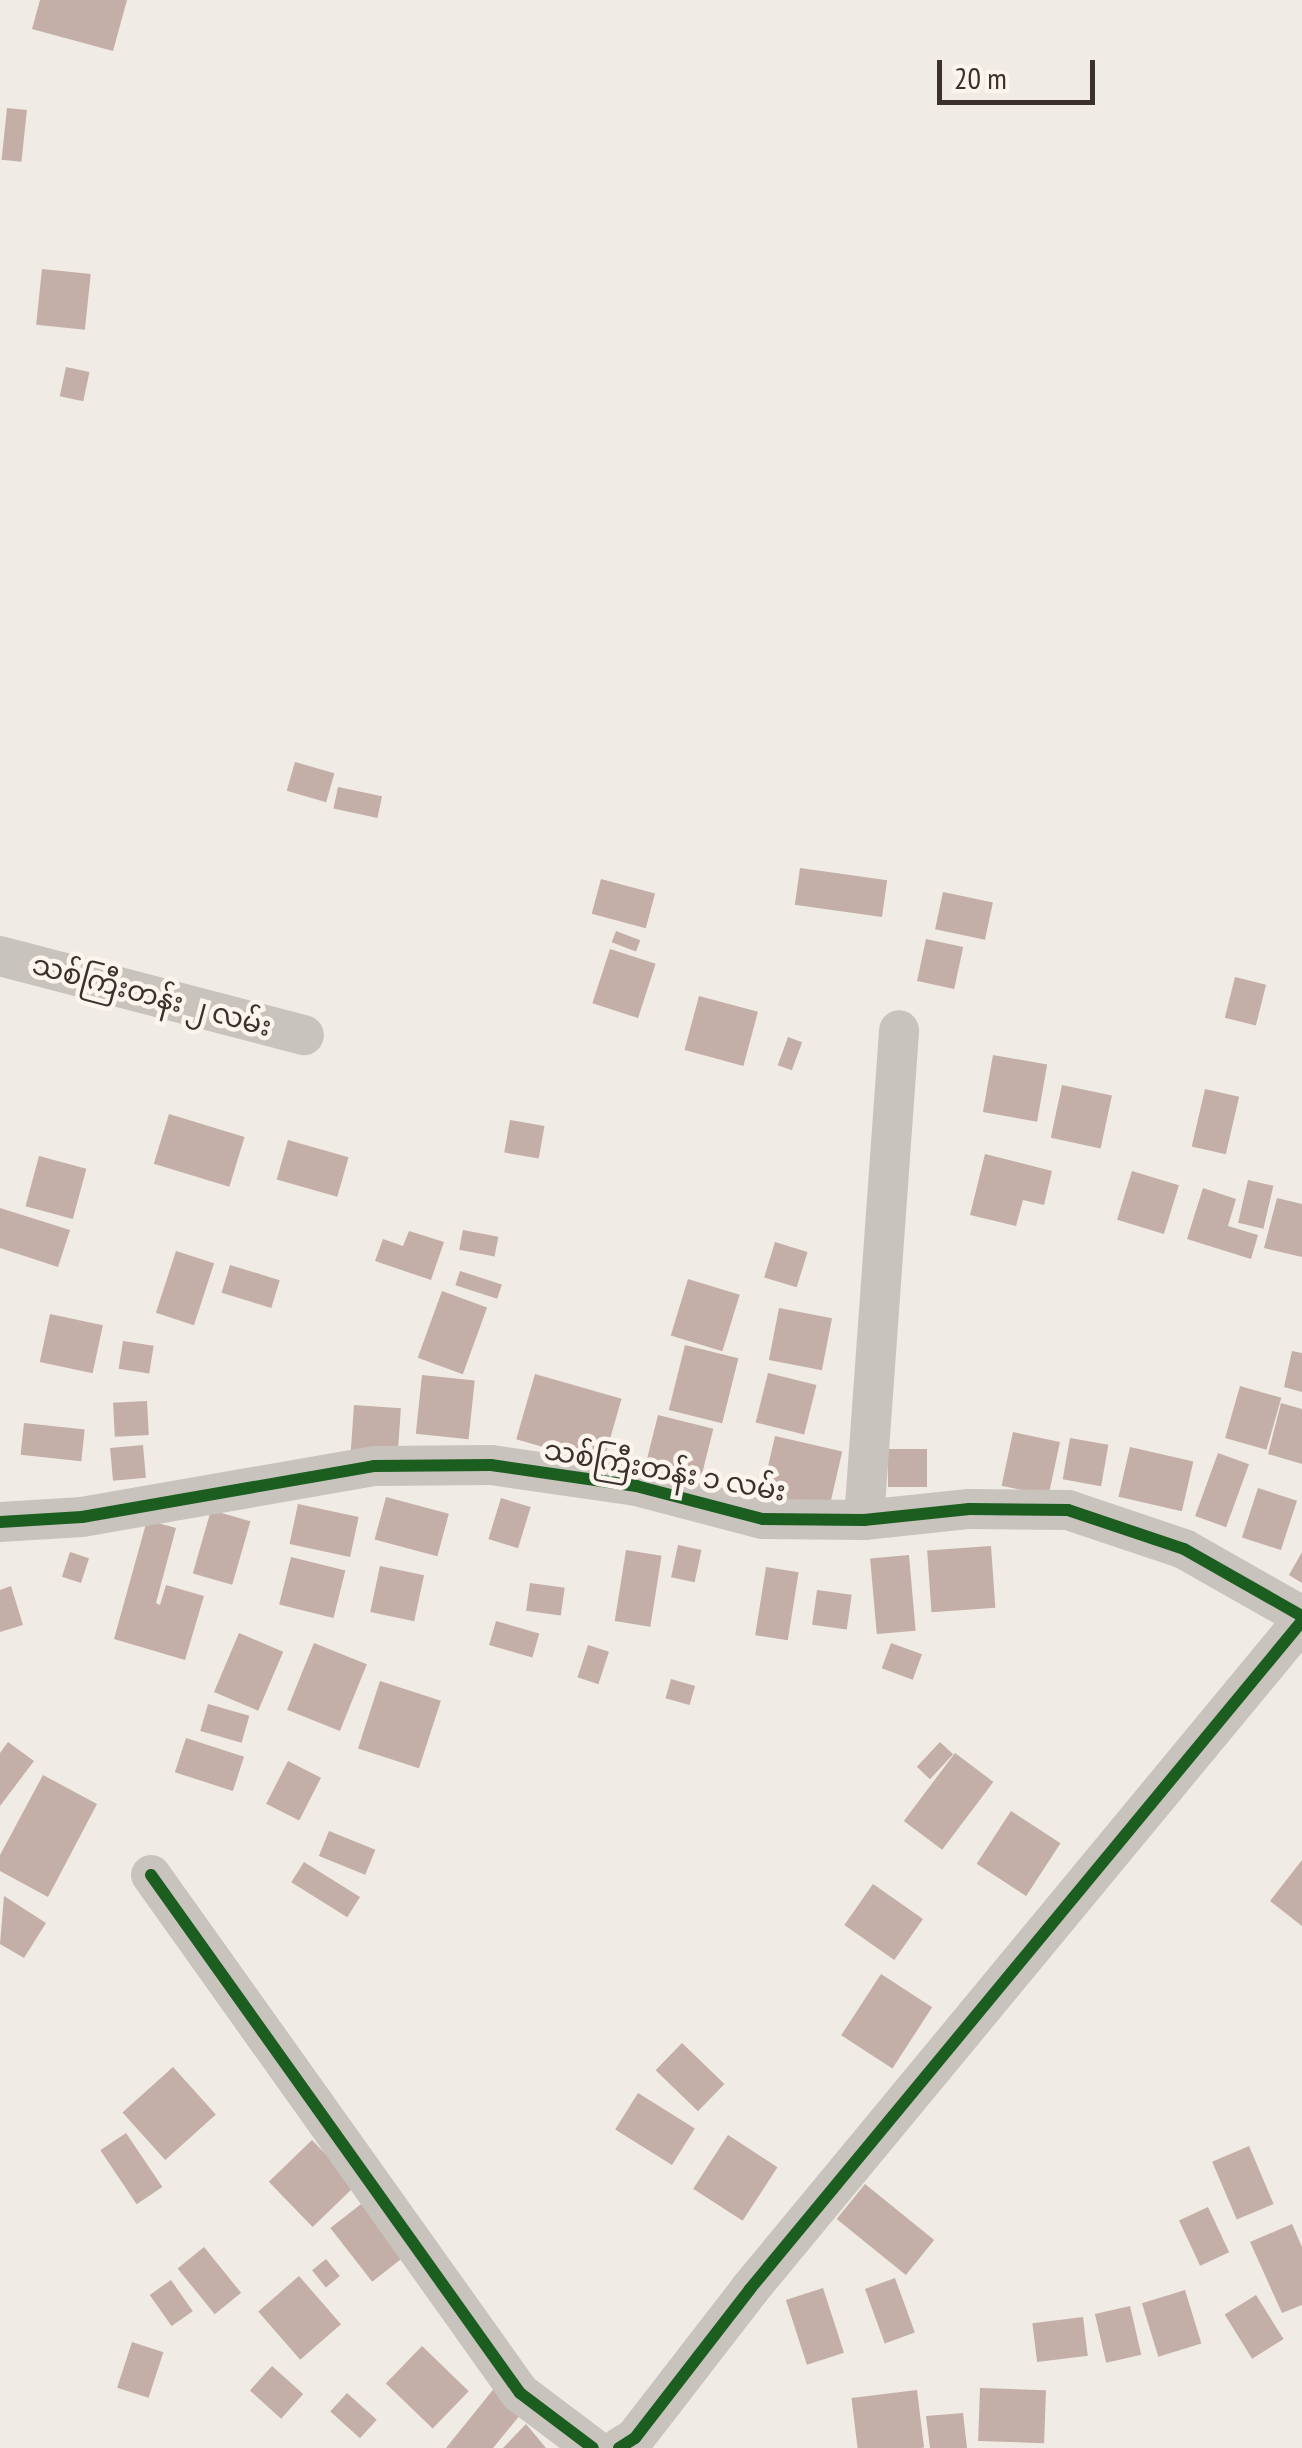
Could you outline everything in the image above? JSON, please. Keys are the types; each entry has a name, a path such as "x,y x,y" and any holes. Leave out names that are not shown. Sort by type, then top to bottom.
{"street":[{"name":"သစ်ကြီးတန်း ၂ လမ်း","path":"0,956 304,1035"},
{"path":"864,1520 899,1030"},
{"name":"သစ်ကြီးတန်း ၁ လမ်း","path":"0,1522 82,1517 374,1466 472,1465 636,1486 764,1519 864,1520 969,1509 1068,1510 1184,1549 1302,1619"},
{"path":"619,2448 635,2438 750,2289 1302,1619"},
{"path":"151,1875 520,2392 593,2448"}],"building":[{"path":"40,0 127,0 113,51 32,29"},
{"path":"7,108 27,110 21,162 2,160"},
{"path":"42,269 91,274 85,330 36,325"},
{"path":"66,367 89,372 83,401 60,396"},
{"path":"295,762 334,773 326,802 287,791"},
{"path":"338,787 382,796 377,818 333,809"},
{"path":"800,868 887,880 882,917 795,905"},
{"path":"601,879 655,893 646,928 592,914"},
{"path":"943,892 993,903 985,940 935,929"},
{"path":"616,931 640,940 636,952 612,942"},
{"path":"926,939 963,947 954,989 917,981"},
{"path":"610,949 656,964 638,1018 592,1003"},
{"path":"1235,977 1266,985 1256,1025 1225,1018"},
{"path":"699,996 758,1012 743,1066 685,1050"},
{"path":"788,1037 802,1042 792,1070 778,1065"},
{"path":"993,1055 1047,1065 1037,1122 983,1112"},
{"path":"1062,1085 1112,1096 1101,1148 1051,1138"},
{"path":"1205,1089 1239,1097 1226,1154 1192,1146"},
{"path":"169,1114 245,1137 229,1187 154,1164"},
{"path":"510,1120 544,1126 539,1159 504,1152"},
{"path":"288,1140 349,1157 337,1197 277,1179"},
{"path":"985,1154 1052,1171 1044,1205 1023,1200 1016,1226 970,1215"},
{"path":"39,1156 86,1169 73,1219 26,1206"},
{"path":"1132,1171 1179,1185 1164,1234 1117,1220"},
{"path":"1248,1180 1273,1186 1263,1229 1238,1223"},
{"path":"1203,1188 1236,1199 1228,1226 1258,1235 1251,1259 1187,1239"},
{"path":"1277,1198 1302,1204 1302,1257 1264,1248"},
{"path":"0,1208 70,1230 58,1267 0,1248"},
{"path":"463,1230 498,1237 495,1257 459,1250"},
{"path":"409,1231 444,1242 431,1280 375,1261 383,1239 403,1246"},
{"path":"775,1242 808,1252 797,1287 764,1277"},
{"path":"176,1251 214,1263 194,1325 156,1313"},
{"path":"230,1265 280,1280 271,1308 222,1293"},
{"path":"460,1271 502,1285 497,1299 455,1285"},
{"path":"688,1279 740,1295 722,1351 671,1335"},
{"path":"442,1291 487,1307 463,1374 418,1358"},
{"path":"779,1308 832,1318 822,1370 769,1360"},
{"path":"50,1314 103,1325 93,1373 40,1362"},
{"path":"123,1341 154,1346 149,1374 119,1369"},
{"path":"685,1345 738,1358 722,1423 669,1410"},
{"path":"1292,1351 1302,1353 1302,1392 1284,1387"},
{"path":"768,1373 817,1385 804,1435 756,1422"},
{"path":"535,1374 622,1399 603,1464 516,1439"},
{"path":"422,1375 475,1381 469,1439 416,1434"},
{"path":"1240,1386 1281,1398 1266,1450 1225,1438"},
{"path":"147,1401 149,1435 115,1437 113,1403"},
{"path":"1281,1403 1302,1409 1302,1464 1268,1454"},
{"path":"354,1405 401,1408 398,1453 351,1450"},
{"path":"658,1415 713,1429 701,1477 646,1464"},
{"path":"24,1423 85,1429 81,1461 21,1455"},
{"path":"1013,1432 1060,1442 1049,1496 1002,1486"},
{"path":"775,1436 842,1452 828,1513 761,1497"},
{"path":"1070,1438 1108,1445 1101,1486 1063,1479"},
{"path":"143,1445 146,1478 113,1481 110,1448"},
{"path":"1130,1447 1193,1462 1182,1511 1119,1497"},
{"path":"888,1449 927,1449 927,1487 888,1487"},
{"path":"1218,1453 1249,1464 1226,1527 1195,1516"},
{"path":"1258,1488 1297,1501 1281,1550 1242,1537"},
{"path":"386,1497 449,1514 437,1556 375,1540"},
{"path":"501,1498 531,1507 518,1548 488,1539"},
{"path":"298,1504 359,1517 350,1557 289,1544"},
{"path":"211,1510 250,1521 232,1585 193,1573"},
{"path":"147,1520 176,1528 156,1603 160,1605 166,1585 204,1596 185,1660 114,1639"},
{"path":"678,1545 701,1550 695,1582 671,1577"},
{"path":"991,1546 995,1608 931,1612 927,1550"},
{"path":"626,1550 662,1556 650,1627 615,1621"},
{"path":"70,1552 89,1558 81,1583 62,1577"},
{"path":"1302,1552 1302,1583 1289,1575"},
{"path":"909,1555 916,1631 877,1634 870,1558"},
{"path":"291,1557 345,1571 333,1618 279,1605"},
{"path":"380,1566 424,1575 414,1621 370,1612"},
{"path":"766,1567 799,1572 788,1640 755,1635"},
{"path":"530,1583 565,1588 561,1616 526,1611"},
{"path":"11,1586 23,1625 0,1632 0,1590"},
{"path":"817,1590 852,1595 847,1630 812,1625"},
{"path":"496,1621 539,1633 532,1657 489,1645"},
{"path":"239,1633 283,1652 258,1711 214,1692"},
{"path":"314,1643 367,1664 340,1731 287,1710"},
{"path":"891,1643 922,1654 913,1680 882,1668"},
{"path":"588,1645 609,1652 598,1684 577,1677"},
{"path":"671,1679 695,1686 690,1705 665,1698"},
{"path":"380,1681 441,1701 419,1768 358,1749"},
{"path":"208,1704 249,1716 242,1743 200,1731"},
{"path":"186,1738 244,1757 233,1791 175,1772"},
{"path":"8,1742 34,1761 0,1806 0,1753"},
{"path":"940,1742 953,1754 930,1779 917,1767"},
{"path":"955,1753 993,1782 942,1850 904,1821"},
{"path":"288,1761 321,1778 299,1821 266,1804"},
{"path":"43,1775 97,1804 48,1897 0,1871 0,1855"},
{"path":"1011,1811 1060,1843 1026,1896 977,1864"},
{"path":"329,1831 375,1850 365,1875 319,1856"},
{"path":"1302,1860 1302,1926 1270,1901"},
{"path":"304,1862 360,1897 347,1917 291,1882"},
{"path":"873,1884 923,1919 894,1960 844,1925"},
{"path":"4,1896 46,1923 24,1958 0,1944"},
{"path":"881,1974 932,2007 892,2068 841,2035"},
{"path":"682,2043 724,2084 698,2111 656,2070"},
{"path":"173,2067 216,2115 165,2160 122,2113"},
{"path":"638,2093 695,2129 672,2165 615,2129"},
{"path":"126,2133 162,2187 137,2204 100,2150"},
{"path":"728,2135 777,2167 743,2221 693,2189"},
{"path":"312,2140 356,2185 313,2227 269,2182"},
{"path":"1249,2146 1274,2204 1237,2220 1212,2162"},
{"path":"865,2184 934,2240 906,2275 837,2219"},
{"path":"365,2201 407,2255 372,2282 330,2228"},
{"path":"1208,2207 1229,2252 1200,2266 1179,2221"},
{"path":"1292,2224 1302,2247 1302,2305 1282,2313 1250,2242"},
{"path":"204,2247 241,2293 215,2314 178,2268"},
{"path":"326,2259 340,2276 326,2287 312,2270"},
{"path":"299,2276 341,2324 300,2360 258,2311"},
{"path":"895,2278 915,2333 885,2343 865,2289"},
{"path":"171,2280 193,2311 171,2326 150,2295"},
{"path":"823,2288 844,2353 807,2365 786,2300"},
{"path":"1185,2290 1201,2344 1158,2357 1142,2303"},
{"path":"1256,2295 1284,2339 1252,2359 1225,2315"},
{"path":"1130,2306 1141,2355 1106,2363 1095,2314"},
{"path":"1083,2317 1088,2356 1037,2362 1032,2323"},
{"path":"132,2342 163,2352 149,2398 117,2388"},
{"path":"422,2346 469,2391 433,2429 386,2383"},
{"path":"272,2366 303,2394 281,2419 250,2391"},
{"path":"496,2386 525,2409 493,2448 446,2448"},
{"path":"980,2388 1046,2390 1044,2443 978,2441"},
{"path":"917,2390 924,2448 858,2448 851,2398"},
{"path":"347,2393 377,2420 360,2438 330,2412"},
{"path":"963,2413 967,2448 930,2448 926,2416"},
{"path":"526,2424 546,2448 503,2448"}],"cycle path":[{"path":"0,1522 82,1517 374,1466 491,1465 636,1486 763,1519 864,1520 969,1509 1068,1510 1184,1549 1302,1616"},
{"path":"619,2448 635,2438 750,2289 1302,1621"},
{"path":"151,1875 520,2393 593,2448"}]}
